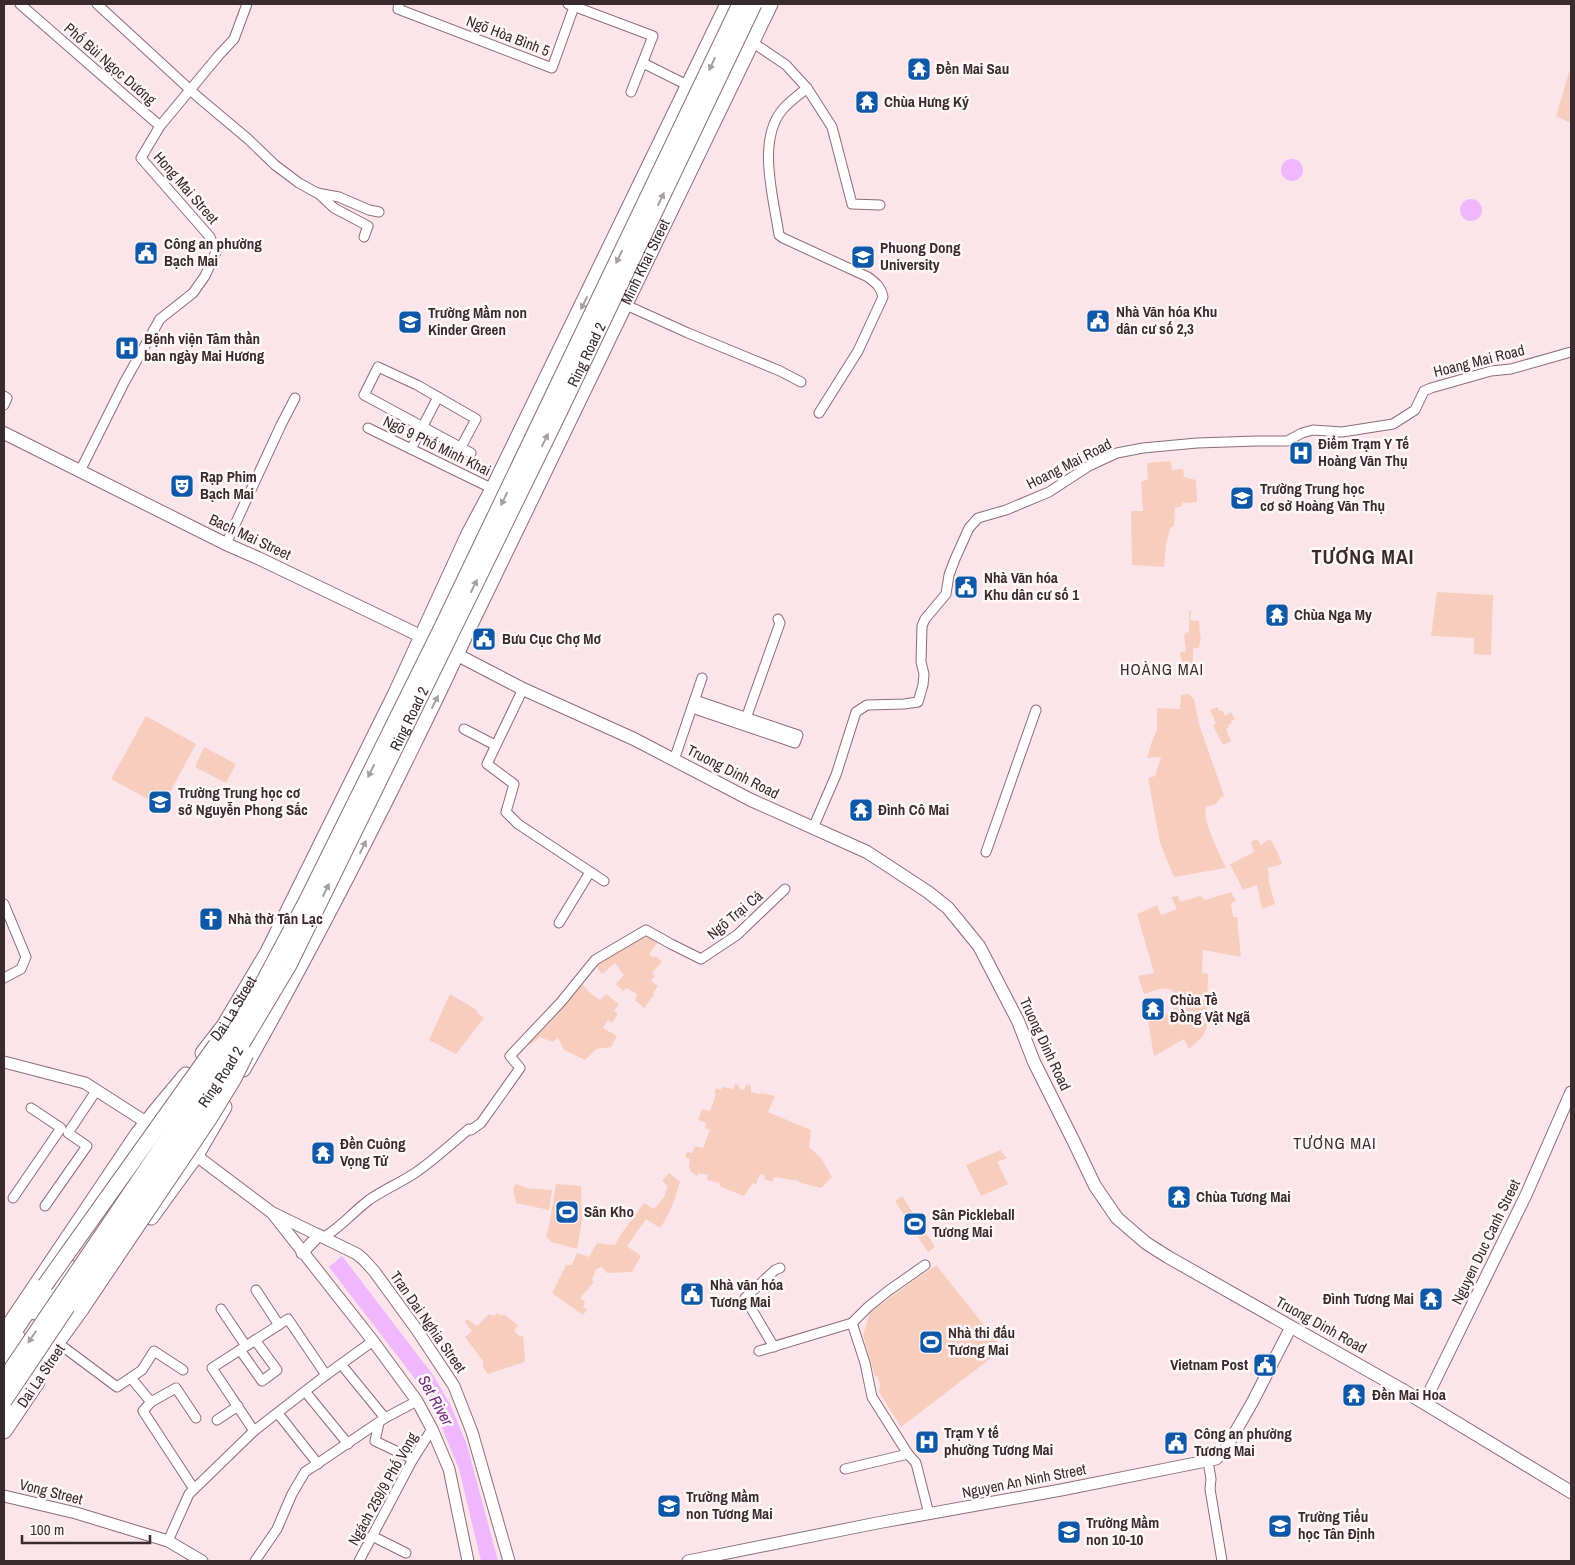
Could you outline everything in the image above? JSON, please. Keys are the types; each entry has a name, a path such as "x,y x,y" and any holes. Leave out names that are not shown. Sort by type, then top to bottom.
{"main road":[{"path":"422,636 469,534 493,489 728,4"},
{"name":"Ring Road 2","path":"4,1380 190,1105 256,996 283,961 307,900 442,627 740,4"},
{"name":"Ring Road 2","path":"4,1402 228,1067 552,426 754,4"},
{"name":"Minh Khai Street","path":"457,655 770,4"},
{"path":"672,121 673,133 680,141 694,142 706,137"},
{"path":"643,180 652,174 666,176 675,185 678,195"},
{"name":"Bach Mai Street","path":"4,433 226,544 422,636 457,655"},
{"name":"Dai La Street","path":"4,1333 70,1234 154,1127 218,1034 268,952 414,656 422,636"},
{"name":"Truong Dinh Road","path":"457,655 523,689 634,740 751,800 867,852 928,892 948,908 979,946 1018,1021 1034,1062 1096,1186 1117,1218 1146,1243 1168,1257 1424,1403 1571,1492"},
{"name":"Dai La Street","path":"4,1431 119,1263 196,1155 353,868 457,655"},
{"path":"377,731 412,747"},
{"path":"4,1347 45,1286 283,961"},
{"path":"4,1416 81,1310 210,1119 234,1078 283,961"},
{"name":"Dai La Street","path":"4,1402 115,1244 212,1099 257,1044"},
{"name":"Dai La Street","path":"4,1358 113,1198 154,1127"},
{"path":"113,1198 136,1213"},
{"path":"70,1234 89,1234"},
{"path":"115,1244 119,1263"}],"street":[{"name":"Phố Bùi Ngọc Dương","path":"20,4 160,126"},
{"path":"98,4 275,165 299,183 317,193 334,208 368,226 364,237"},
{"name":"Hong Mai Street","path":"80,471 124,383 160,318 193,294 205,276 216,252 210,237 141,158 160,126 234,39 247,4"},
{"name":"Ngõ Hòa Bình 5","path":"400,4 398,9 552,68 572,5 653,36 630,92"},
{"path":"752,42 786,65 807,88 832,127 852,204 880,205"},
{"path":"643,63 689,86"},
{"path":"807,88 782,110 770,138 769,168 779,235 868,277 881,289 883,297 858,351 819,413"},
{"path":"317,193 339,197 378,212"},
{"path":"626,304 688,334 780,371 800,382"},
{"name":"Hoang Mai Road","path":"813,828 836,775 856,712 867,705 918,702 922,691 924,674 921,662 922,626 925,619 946,594 949,575 955,559 969,528 978,518 1006,510 1049,492 1089,466 1117,453 1197,443 1287,441 1302,433 1313,430 1342,432 1393,424 1415,410 1424,391 1431,388 1491,371 1511,369 1571,352"},
{"path":"461,447 476,418 378,367 364,395 422,428 471,452"},
{"path":"4,396 6,401 4,406"},
{"path":"411,449 438,397"},
{"path":"226,544 294,398"},
{"name":"Ngõ 9 Phố Minh Khai","path":"368,428 493,489"},
{"path":"745,722 780,623 778,619"},
{"path":"674,760 702,678"},
{"path":"523,689 487,764 514,784 506,812 526,829 604,881"},
{"path":"694,704 745,722 795,743 798,735 745,722"},
{"path":"986,852 1036,710"},
{"path":"464,729 495,745"},
{"path":"559,922 590,872"},
{"name":"Ngõ Trại Cá","path":"322,1236 332,1232 370,1199 431,1162 469,1129 471,1130 481,1123 520,1068 510,1056 561,1002 596,960 646,930 701,959 737,935 785,890"},
{"path":"4,904 26,957 21,969 4,978"},
{"name":"Tran Dai Nghia Street","path":"4,1062 85,1083 182,1145 271,1212 322,1236 364,1260 417,1330 454,1386 472,1432 509,1561"},
{"path":"14,1198 64,1130 96,1091"},
{"name":"Nguyen Duc Canh Street","path":"1424,1403 1526,1195 1571,1092"},
{"path":"30,1108 87,1146 45,1206"},
{"name":"Tran Dai Nghia Street","path":"271,1212 417,1400 450,1471 468,1561"},
{"path":"302,1253 322,1236"},
{"path":"759,1351 852,1323 888,1291 925,1265"},
{"path":"774,1347 745,1298 775,1270 780,1268"},
{"path":"256,1290 279,1325"},
{"path":"221,1309 262,1381 277,1370 255,1340"},
{"path":"254,1431 212,1368 288,1320 326,1375"},
{"path":"852,1323 865,1363 872,1396 908,1454 916,1463 929,1514"},
{"name":"Nguyen An Ninh Street","path":"688,1561 1216,1459 1225,1450 1264,1382 1291,1327"},
{"path":"168,1541 189,1494 194,1489 254,1431 373,1341"},
{"path":"62,1346 117,1387 142,1370 154,1351 183,1370"},
{"path":"345,1369 382,1421"},
{"path":"131,1378 151,1402"},
{"path":"194,1489 144,1414 144,1409 151,1402 176,1388 196,1418"},
{"path":"308,1395 348,1444"},
{"path":"255,1561 277,1529 292,1494 306,1472 417,1400"},
{"path":"217,1420 238,1406"},
{"path":"280,1416 318,1464"},
{"path":"382,1421 375,1441 413,1459"},
{"name":"Ngách 259/9 Phố Vọng","path":"359,1561 413,1459 432,1429"},
{"path":"845,1469 908,1454"},
{"path":"1208,1461 1211,1479 1210,1489 1222,1561"},
{"name":"Vong Street","path":"4,1496 76,1513 168,1541 202,1561"},
{"path":"372,1536 406,1553"}],"shaded area":[{"path":"1571,66 1571,123 1556,116"},
{"path":"1171,461 1172,470 1183,469 1184,477 1196,480 1197,502 1182,503 1182,506 1175,508 1174,526 1170,528 1164,567 1132,565 1131,511 1143,511 1141,482 1148,479 1147,463"},
{"path":"1437,592 1493,595 1491,655 1474,654 1474,638 1431,636"},
{"path":"1189,611 1191,611 1190,620 1199,621 1201,636 1199,648 1193,648 1193,673 1183,670 1180,652 1186,651 1184,634 1186,635 1186,632 1189,633"},
{"path":"1188,694 1194,699 1199,724 1224,796 1216,804 1206,807 1205,813 1212,838 1226,868 1174,877 1160,843 1148,778 1155,776 1161,757 1147,758 1157,729 1157,708 1180,709 1181,695"},
{"path":"1218,707 1219,711 1222,710 1225,716 1231,712 1235,719 1231,721 1232,723 1226,729 1231,741 1223,745 1213,726 1216,723 1210,710"},
{"path":"146,716 196,744 162,807 111,779"},
{"path":"204,747 236,764 226,783 195,767"},
{"path":"1257,839 1261,845 1270,839 1282,864 1268,868 1269,883 1275,904 1262,909 1257,885 1243,890 1230,864 1254,852 1251,842"},
{"path":"1231,892 1236,901 1231,903 1233,917 1237,917 1241,957 1203,950 1202,973 1208,974 1207,1026 1203,1036 1189,1049 1184,1039 1154,1056 1148,1022 1173,1010 1177,999 1174,992 1166,988 1144,994 1138,976 1154,973 1137,914 1157,905 1161,915 1177,909 1171,897 1178,896 1180,902 1200,896 1205,900"},
{"path":"641,934 658,942 649,954 654,958 656,956 662,962 652,973 655,976 651,981 658,986 644,1008 635,1000 637,994 627,988 623,991 616,984 624,975 615,963 602,974 595,964"},
{"path":"580,981 588,991 600,1000 606,994 619,1004 614,1011 618,1014 612,1023 608,1020 603,1028 617,1036 611,1047 596,1049 585,1060 564,1050 558,1038 552,1042 540,1037 530,1045 526,1040"},
{"path":"450,994 477,1010 476,1012 484,1018 456,1054 429,1040"},
{"path":"735,1084 744,1090 746,1084 751,1086 751,1092 775,1096 768,1112 811,1130 809,1147 821,1158 832,1177 821,1188 801,1183 797,1180 777,1177 774,1177 772,1182 764,1179 765,1176 760,1174 756,1184 753,1183 744,1196 721,1187 719,1183 707,1180 708,1175 698,1173 697,1176 691,1172 689,1167 690,1159 685,1157 687,1152 692,1153 695,1146 703,1148 710,1130 705,1128 706,1123 698,1120 702,1109 710,1111 716,1094 714,1093 716,1088 721,1090 722,1087 733,1089"},
{"path":"1000,1150 1007,1158 997,1162 1008,1184 981,1196 966,1165"},
{"path":"669,1173 680,1182 674,1200 660,1228 646,1219 627,1246 641,1256 632,1272 607,1273 602,1267 596,1269 592,1280 594,1282 580,1298 585,1302 583,1307 587,1310 583,1315 552,1293 566,1265 572,1265 577,1253 589,1257 597,1243 615,1245 644,1203 654,1209 664,1197 668,1186 662,1181"},
{"path":"516,1184 527,1188 552,1190 549,1210 516,1203 513,1189"},
{"name":"Sân Kho","path":"556,1184 581,1186 582,1220 577,1249 551,1242 546,1236"},
{"name":"Sân Pickleball Tương Mai","path":"902,1196 935,1247 928,1252 895,1201"},
{"name":"Nhà thi đấu Tương Mai","path":"936,1265 1003,1349 901,1427 879,1392 878,1377 875,1376 863,1335 870,1312"},
{"path":"497,1313 502,1316 504,1314 518,1325 514,1331 521,1337 523,1334 525,1362 488,1374 483,1367 483,1361 465,1337 472,1331 465,1322 467,1319 477,1326 489,1314 494,1316"}],"water":[{"path":"1292,159 1300,162 1303,170 1300,178 1292,181 1284,178 1281,170 1284,162"},
{"path":"1471,199 1479,202 1482,210 1479,218 1471,221 1463,218 1460,210 1463,202"},
{"name":"Set River","path":"342,1256 433,1375 450,1404 467,1445 498,1561 481,1561 459,1469 436,1413 419,1384 329,1267"}],"place":[{"name":"Đền Mai Sau","path":"919,69"},
{"name":"Chùa Hưng Ký","path":"867,102"},
{"name":"Công an phường Bạch Mai","path":"146,253"},
{"name":"Phuong Dong University","path":"863,257"},
{"name":"Nhà Văn hóa Khu dân cư số 2,3","path":"1098,321"},
{"name":"Trường Mầm non Kinder Green","path":"410,322"},
{"name":"Bệnh viện Tâm thần ban ngày Mai Hương","path":"127,348"},
{"name":"Điểm Trạm Y Tế Hoàng Văn Thụ","path":"1301,453"},
{"name":"Rạp Phim Bạch Mai","path":"182,486"},
{"name":"Trường Trung học cơ sở Hoàng Văn Thụ","path":"1242,498"},
{"name":"Nhà Văn hóa Khu dân cư số 1","path":"966,587"},
{"name":"Chùa Nga My","path":"1277,615"},
{"name":"Bưu Cục Chợ Mơ","path":"484,639"},
{"name":"Trường Trung học cơ sở Nguyễn Phong Sắc","path":"160,802"},
{"name":"Đình Cô Mai","path":"861,810"},
{"name":"Nhà thờ Tân Lạc","path":"211,919"},
{"name":"Chùa Tề Đồng Vật Ngã","path":"1153,1009"},
{"name":"Đền Cuông Vọng Tử","path":"323,1153"},
{"name":"Chùa Tương Mai","path":"1179,1197"},
{"name":"Sân Kho","path":"567,1212"},
{"name":"Sân Pickleball Tương Mai","path":"915,1224"},
{"name":"Nhà văn hóa Tương Mai","path":"692,1294"},
{"name":"Đình Tương Mai","path":"1431,1299"},
{"name":"Nhà thi đấu Tương Mai","path":"931,1342"},
{"name":"Vietnam Post","path":"1265,1365"},
{"name":"Đền Mai Hoa","path":"1354,1395"},
{"name":"Trạm Y tế phường Tương Mai","path":"927,1442"},
{"name":"Công an phường Tương Mai","path":"1176,1443"},
{"name":"Trường Mầm non Tương Mai","path":"669,1506"},
{"name":"Trường Tiểu học Tân Định","path":"1280,1526"},
{"name":"Trường Mầm non 10-10","path":"1069,1532"}],"district":[{"name":"TƯƠNG MAI","path":"1363,557"},
{"name":"HOÀNG MAI","path":"1162,669"},
{"name":"TƯƠNG MAI","path":"1335,1143"}]}
